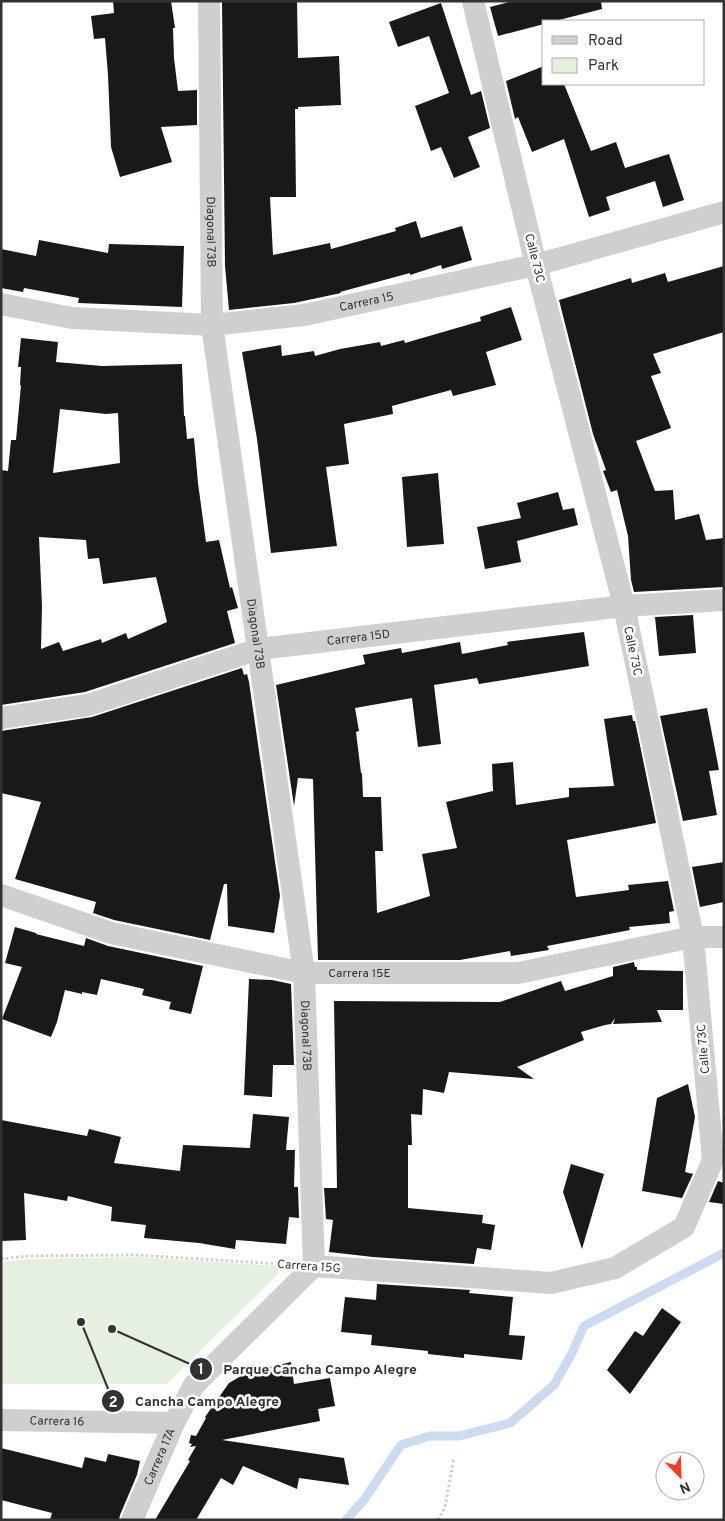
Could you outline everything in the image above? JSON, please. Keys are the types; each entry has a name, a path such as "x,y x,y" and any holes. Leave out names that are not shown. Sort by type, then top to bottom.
{"street":[{"name":"Diagonal 73B","path":"209,1 212,324 304,973 314,1266"},
{"name":"Calle 73C","path":"473,1 536,265 624,606 693,937 713,1160 684,1228 616,1268"},
{"name":"Carrera 15","path":"1,304 72,318 212,324 304,315 536,265 724,212"},
{"name":"Carrera 15D","path":"1,718 88,705 259,650 624,606 724,600"},
{"name":"Carrera 15E","path":"1,895 111,934 304,973 518,973 693,937 724,937"},
{"name":"Carrera 15G","path":"314,1266 551,1283 616,1268"},
{"name":"Carrera 17A","path":"132,1520 174,1423 194,1385 314,1266"},
{"name":"Carrera 16","path":"1,1420 174,1423"}],"path":[{"name":"Carrera 15G","path":"1,1259 27,1256 135,1255 314,1266"},
{"path":"438,1520 445,1507 454,1458"}],"green space":[{"path":"136,1257 279,1266 278,1274 167,1384 1,1384 1,1262 29,1259"}],"building":[{"path":"113,1 171,1 175,28 173,28 174,58 178,91 197,90 197,125 161,127 172,162 120,177 111,147 105,38 94,39 91,16 114,13"},
{"path":"222,1 297,1 298,58 339,56 341,105 298,107 298,109 295,109 296,197 270,197 273,255 330,243 331,249 396,231 395,228 416,221 421,238 462,226 472,260 442,269 441,265 341,293 294,303 229,310 225,266"},
{"path":"513,1 601,1 602,9 559,20 542,20 542,25 498,36 490,7"},
{"path":"441,3 471,95 481,91 490,128 468,137 480,167 454,178 441,147 431,151 415,106 449,93 429,36 398,47 389,22"},
{"path":"542,67 542,85 564,85 591,151 616,142 625,168 669,154 684,200 663,207 655,181 606,197 610,210 589,217 564,139 532,152 518,117 515,119 506,81"},
{"path":"39,240 108,253 109,244 184,246 182,307 78,303 79,298 24,288 23,292 1,288 1,249 36,256"},
{"path":"724,266 724,332 653,354 661,373 651,376 671,428 636,441 655,491 673,490 675,520 699,514 706,540 724,538 724,587 634,592 631,580 628,536 617,490 611,492 603,471 606,470 593,434 559,300 631,278 632,283 665,273 668,282"},
{"path":"511,307 522,340 486,352 496,385 453,396 451,390 392,406 393,414 344,424 349,464 326,467 337,546 271,553 257,439 242,352 281,345 282,356 314,351 315,356 340,349 380,342 381,346 404,340 405,343 481,321 480,317"},
{"path":"21,338 58,342 56,362 102,366 182,364 187,439 194,438 206,542 219,540 230,588 232,587 238,608 227,611 235,643 85,692 1,705 1,470 8,471 11,440 16,440 21,385 21,367 18,367","holes":["60,409 106,414 118,413 120,463 53,473","39,537 86,540 88,559 99,558 103,584 156,577 167,622 128,639 126,633 102,643 101,639 63,651 59,642 41,649 42,606"]},
{"path":"438,473 444,544 407,547 402,477"},
{"path":"558,492 563,510 574,508 578,525 517,541 521,562 485,569 477,527 521,518 517,503"},
{"path":"693,615 696,653 659,656 655,617"},
{"path":"584,632 589,666 479,684 477,678 434,685 441,744 418,747 412,698 355,708 359,731 356,732 362,773 363,797 381,797 383,851 375,851 377,913 430,896 422,854 457,848 446,802 493,791 492,764 513,762 516,805 569,797 569,788 614,786 604,719 632,715 633,721 635,721 656,823 567,840 576,897 629,890 628,885 668,881 674,911 669,912 670,923 629,927 630,930 547,946 549,950 511,956 510,951 460,960 318,960 313,779 298,778 294,806 276,685 365,664 363,655 401,648 402,653 460,642 462,654 508,645 507,642"},
{"path":"242,668 244,675 247,674 249,682 280,896 274,933 228,926 227,884 224,884 210,940 114,920 93,913 96,902 15,879 41,802 1,793 1,731 92,717"},
{"path":"707,708 719,770 709,771 717,815 683,821 660,716"},
{"path":"724,862 724,902 700,907 692,867"},
{"path":"15,927 84,946 86,938 108,946 203,966 191,1014 169,1009 171,1002 142,995 144,989 101,979 97,995 65,990 51,1037 2,1019 22,967 5,963"},
{"path":"634,962 637,970 683,971 683,1010 657,1010 662,1022 613,1024 615,1018 611,1024 581,1032 584,1040 517,1067 534,1079 449,1072 444,1093 423,1089 422,1115 411,1114 412,1145 408,1145 408,1208 483,1215 482,1223 495,1225 491,1250 477,1248 474,1264 329,1252 333,1220 326,1219 324,1188 337,1188 334,1001 500,1002 561,981 565,991 613,976 613,967"},
{"path":"249,979 272,980 291,984 294,1065 273,1065 272,1097 244,1095"},
{"path":"688,1084 695,1117 685,1172 693,1174 682,1198 642,1191 657,1098"},
{"path":"253,1114 289,1117 286,1150 295,1150 294,1187 298,1187 299,1218 289,1217 286,1244 236,1240 235,1249 199,1243 144,1238 146,1225 111,1221 112,1207 68,1196 67,1201 24,1193 26,1240 1,1241 1,1120 87,1136 89,1129 121,1137 114,1163 180,1171 183,1145 250,1148"},
{"path":"571,1164 604,1174 582,1249 563,1192"},
{"path":"718,1181 724,1183 724,1204 709,1202"},
{"path":"377,1284 470,1290 469,1293 513,1297 509,1335 525,1336 522,1360 464,1354 464,1358 428,1354 428,1351 371,1345 372,1335 341,1332 345,1297 376,1300"},
{"path":"662,1308 681,1322 630,1394 607,1370 635,1331 643,1336"},
{"path":"291,1362 294,1384 330,1378 335,1406 318,1409 320,1421 222,1440 344,1458 349,1485 299,1478 297,1489 243,1466 233,1485 221,1478 196,1520 155,1520 190,1461 188,1460 196,1446 190,1447 192,1444 189,1443 191,1435 196,1436 205,1417 229,1383 246,1373"},
{"path":"1,1448 82,1468 85,1457 106,1462 108,1454 140,1461 137,1475 119,1520 50,1520 52,1513 1,1500"}],"waterway":[{"path":"346,1520 364,1500 401,1445 430,1436 459,1436 510,1423 554,1385 571,1355 584,1326 724,1253"}],"place":[{"name":"Cancha Campo Alegre","path":"81,1322"},
{"name":"Parque Cancha Campo Alegre","path":"112,1329"}]}
